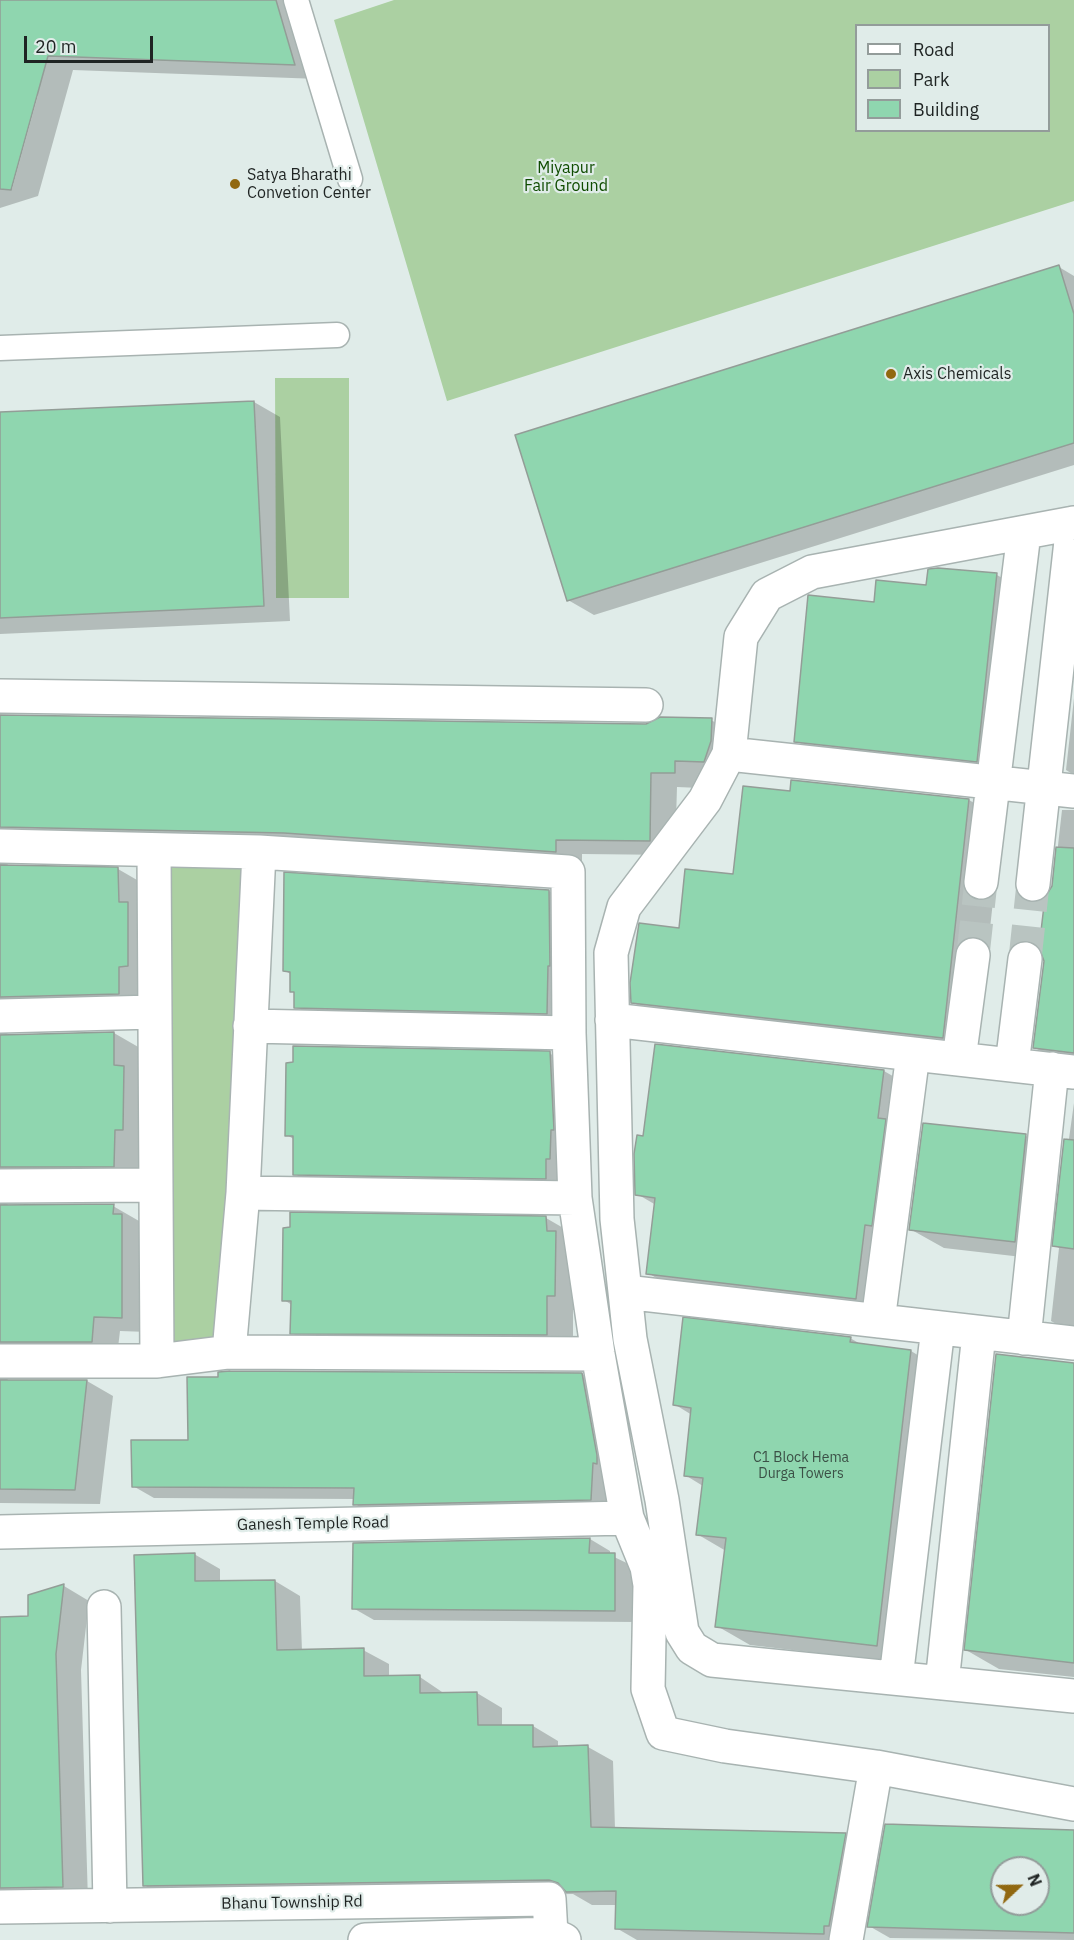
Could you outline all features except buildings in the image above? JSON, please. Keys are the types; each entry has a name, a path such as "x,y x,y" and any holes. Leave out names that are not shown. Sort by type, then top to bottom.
{"street":[{"path":"1033,884 1059,790 1074,523 812,572 767,595 741,637 729,754 705,800 624,907 611,953 617,1219 630,1339 662,1500 682,1632 692,1648 712,1660 1074,1696"},
{"path":"981,882 1024,533"},
{"path":"0,696 646,705"},
{"path":"729,754 1059,790"},
{"path":"0,846 259,852 567,872 568,1033 575,1198 598,1354 627,1518 647,1567 650,1585 648,1689 663,1733 725,1746 876,1767 1074,1804"},
{"path":"154,850 156,1361"},
{"path":"230,1352 243,1193 259,852"},
{"path":"959,1059 973,955"},
{"path":"1012,1065 1024,959"},
{"path":"0,1016 154,1012"},
{"path":"612,1020 1063,1071 1024,1338"},
{"path":"250,1026 568,1033"},
{"path":"878,1321 913,1054"},
{"path":"0,1186 156,1185"},
{"path":"243,1193 575,1198"},
{"path":"625,1292 1074,1344"},
{"path":"896,1678 938,1328"},
{"path":"942,1683 979,1333"},
{"path":"0,1361 156,1361 230,1352 598,1354"},
{"name":"Ganesh Temple Road","path":"0,1532 627,1518"},
{"path":"104,1607 110,1906"},
{"path":"846,1940 876,1767"},
{"name":"Bhanu Township Rd","path":"0,1907 549,1899 557,1937 365,1940"}],"lane":[{"path":"296,0 350,179"},
{"path":"0,348 337,335"}],"green space":[{"name":"Miyapur Fair Ground","path":"394,0 1074,0 1074,201 447,401 334,20"},
{"path":"275,378 349,378 349,598 276,598"},
{"path":"154,850 259,852 229,1352 157,1361"}],"tunnel":[{"path":"973,955 981,882"},
{"path":"1025,959 1033,884"}],"place":[{"name":"Satya Bharathi Convetion Center","path":"235,184"},
{"name":"Axis Chemicals","path":"891,374"}]}
